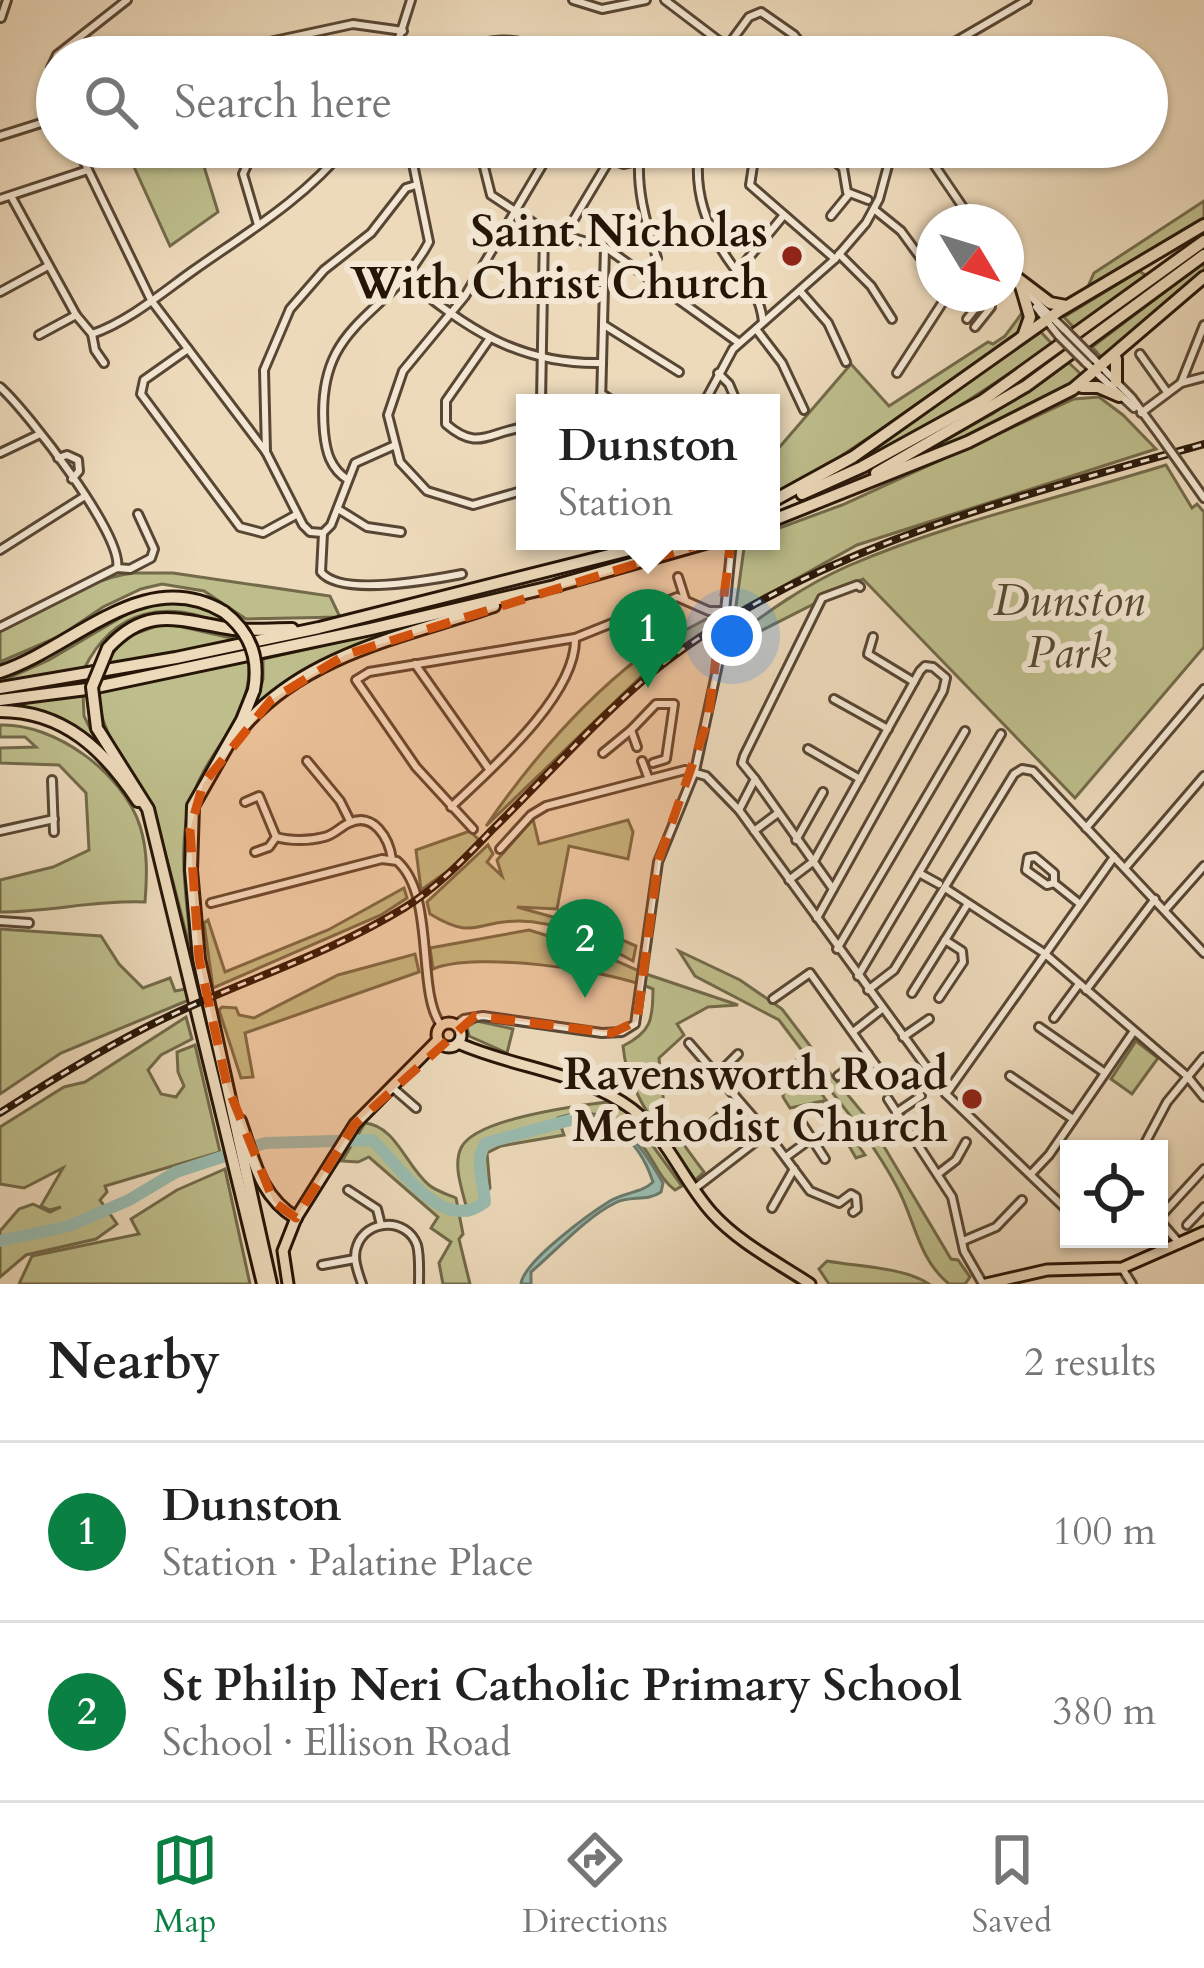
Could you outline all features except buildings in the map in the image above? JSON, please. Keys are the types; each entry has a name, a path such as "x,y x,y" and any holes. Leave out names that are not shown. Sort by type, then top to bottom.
{"highway":[{"path":"780,499 853,457 1049,319 1204,225"},
{"path":"780,500 862,467 982,401 1204,242"},
{"path":"792,514 982,414 1103,332 1204,255"},
{"path":"780,518 968,442 1073,389 1204,277"},
{"path":"1024,284 1050,302 1071,305"},
{"path":"1014,346 1030,321 1024,305"},
{"path":"1116,382 1114,367 1121,351"},
{"path":"1073,389 1094,386 1119,396"},
{"path":"0,688 319,628 629,550"},
{"path":"226,747 271,700 345,655 559,584 680,550"},
{"path":"0,700 87,689 559,584"},
{"path":"0,672 40,657 141,600 177,596 224,612 239,625 254,651 254,690 203,784 190,830 197,944 267,1284"},
{"path":"239,1142 152,825 139,789 97,728 92,687 108,648 125,632 159,618 246,630 319,628"},
{"path":"0,713 29,712 65,724 90,743 135,796 152,825"},
{"path":"246,1171 296,1218"}],"main road":[{"path":"288,1284 284,1251 296,1218 350,1132 438,1040 441,1025 456,1025 461,1034 458,1043"},
{"path":"438,1040 589,1087 633,1109 731,1231 810,1284"},
{"path":"985,1284 1047,1270 1122,1268 1203,1235"}],"street":[{"path":"1,18 7,0"},
{"path":"82,36 128,0"},
{"path":"401,36 411,0"},
{"path":"573,0 602,9 646,0"},
{"path":"665,0 712,36"},
{"path":"964,36 1027,0"},
{"path":"735,36 749,17 760,12 796,36"},
{"path":"297,36 353,24 403,31"},
{"path":"0,119 2,136 36,125"},
{"path":"246,168 243,174 258,226"},
{"path":"92,334 152,300 258,226 328,168"},
{"path":"348,480 335,470 326,452 323,389 333,358 358,320 404,277 429,242 413,168"},
{"path":"484,168 491,195 544,230 605,247 739,343"},
{"path":"516,493 473,505 441,498 410,476 393,446 388,415 395,386 451,315 542,168"},
{"path":"564,236 605,168"},
{"path":"639,168 646,225 657,258 644,274"},
{"path":"698,168 701,202 712,235 759,296 759,326 804,410"},
{"path":"753,168 750,185 871,286 892,320"},
{"path":"843,168 849,194 868,200"},
{"path":"708,394 739,343 837,257 875,210 887,168"},
{"path":"936,168 961,204"},
{"path":"0,199 88,170 152,300 266,452 306,529 323,533"},
{"path":"266,452 264,370 290,309 325,270 371,232 406,188 416,184"},
{"path":"831,216 849,194"},
{"path":"10,196 76,315 92,334 104,363"},
{"path":"875,210 901,231 916,252"},
{"path":"737,272 784,215"},
{"path":"541,394 544,230"},
{"path":"601,394 605,247"},
{"path":"0,292 48,266"},
{"path":"404,277 469,330 542,358 602,363"},
{"path":"800,291 828,323 846,362"},
{"path":"1024,291 1139,412"},
{"path":"897,374 937,312"},
{"path":"968,319 972,312"},
{"path":"975,327 988,312"},
{"path":"39,335 76,315"},
{"path":"604,325 679,372"},
{"path":"1181,383 1204,325"},
{"path":"490,338 446,401 446,424 462,439 481,439 516,428"},
{"path":"188,349 144,380 141,394 240,526 263,533 297,514"},
{"path":"1140,354 1167,392"},
{"path":"1194,354 1204,362"},
{"path":"1099,371 1116,382 1204,498"},
{"path":"718,373 733,394"},
{"path":"1139,412 1181,383 1204,376"},
{"path":"0,387 85,496 119,557 117,568"},
{"path":"249,428 267,422"},
{"path":"0,453 40,434"},
{"path":"393,446 362,457 348,480 323,533 321,567 326,578 337,583 408,582 462,574"},
{"path":"58,458 67,455 78,460 79,471 72,479"},
{"path":"0,550 85,496"},
{"path":"337,509 367,527 401,532"},
{"path":"0,627 153,555 138,514"},
{"path":"456,1025 475,1016 602,1033 622,1032 635,1024 658,862 695,771 719,660 732,550"},
{"path":"679,577 686,599"},
{"path":"834,890 742,764 822,598 860,587"},
{"path":"473,829 416,767 356,680 369,672 575,638 677,597 709,611 725,611"},
{"path":"873,637 868,654 914,682"},
{"path":"451,807 490,770 558,689 575,653 575,638"},
{"path":"415,664 490,770"},
{"path":"789,880 812,863 914,682 925,666 933,667 946,678 943,691 816,920"},
{"path":"1086,828 1204,689"},
{"path":"834,699 888,730"},
{"path":"603,753 656,704 674,704 666,759 653,763"},
{"path":"631,730 638,747"},
{"path":"837,949 965,731"},
{"path":"858,976 1001,734"},
{"path":"808,749 860,779"},
{"path":"307,761 340,801 350,822"},
{"path":"642,761 648,778"},
{"path":"868,990 894,970 942,886 1014,774 1022,769 1033,771 1204,953"},
{"path":"500,849 540,809 678,770 695,771 710,780 740,810 946,1094 1060,1203"},
{"path":"1125,868 1204,776"},
{"path":"740,810 755,779"},
{"path":"52,780 54,832"},
{"path":"245,802 258,792 276,837"},
{"path":"796,840 823,792"},
{"path":"754,831 776,814"},
{"path":"0,831 53,819"},
{"path":"276,837 290,841 323,838 350,822 365,821 382,832 392,860 404,868 411,882 423,927 434,1012 441,1025"},
{"path":"255,852 269,847 276,837"},
{"path":"1035,857 1054,873 1054,883 1047,885 1026,870 1028,858 1035,857"},
{"path":"946,1094 1114,857"},
{"path":"211,903 392,860"},
{"path":"1165,910 1204,866"},
{"path":"919,873 1044,953 1187,1076 1204,1097"},
{"path":"1054,883 1080,904"},
{"path":"1087,990 1155,899"},
{"path":"912,993 968,903"},
{"path":"0,921 29,923"},
{"path":"939,998 963,962 962,951 944,939"},
{"path":"773,1000 810,973 885,1078"},
{"path":"1054,1018 1079,984"},
{"path":"853,1032 882,1009"},
{"path":"903,1037 929,1019"},
{"path":"1039,1027 1106,1074"},
{"path":"1031,1174 1134,1031"},
{"path":"689,1043 810,1191 839,1203 850,1194 856,1197 853,1212"},
{"path":"717,1075 739,1054"},
{"path":"838,1076 868,1054"},
{"path":"1146,1140 1158,1117 1204,1057"},
{"path":"1010,1076 1073,1119"},
{"path":"391,1086 416,1108"},
{"path":"896,1112 921,1096"},
{"path":"888,1099 956,1205 968,1262 985,1284"},
{"path":"714,1122 738,1100"},
{"path":"799,1119 825,1159"},
{"path":"694,1190 767,1133"},
{"path":"786,1156 812,1138"},
{"path":"938,1174 956,1160 966,1142"},
{"path":"772,1208 795,1168"},
{"path":"1168,1209 1204,1169"},
{"path":"348,1190 377,1209 381,1225"},
{"path":"962,1241 996,1227 1022,1200"},
{"path":"1187,1225 1204,1207"},
{"path":"362,1284 355,1259 363,1235 381,1225 401,1228 413,1238 418,1249 418,1284"},
{"path":"1168,1230 1180,1244"},
{"path":"322,1265 355,1259"},
{"path":"1122,1268 1132,1284"}],"highlighted area":[{"path":"732,534 708,720 658,862 637,1021 612,1033 475,1016 355,1124 296,1218 274,1202 227,1085 199,959 190,830 203,784 271,700 345,655"}],"green space":[{"path":"135,168 204,168 218,212 170,246"},
{"path":"1204,201 1204,218 1086,291 1094,273"},
{"path":"1204,262 1204,271 1104,360 1092,347"},
{"path":"1139,271 1147,276 1075,329 1064,317"},
{"path":"1022,313 1026,322 1022,332 999,351 841,456 780,490 780,447 851,364 889,406 988,342 1005,336"},
{"path":"1041,332 1053,345 868,458 865,453"},
{"path":"1068,362 1084,377 923,457 920,454 992,414"},
{"path":"1099,397 1156,449 857,545 735,613 744,550 780,550 780,528 842,505 1074,399"},
{"name":"Dunston Park","path":"1166,465 1192,508 1197,504 1204,512 1204,647 1075,798 863,579 731,646 730,640 772,609 848,566 965,523"},
{"path":"134,573 173,573 330,596 340,617 246,619 204,591 162,584 103,607 60,636 0,662 0,629 84,588"},
{"path":"171,600 216,611 225,625 183,612 144,614 111,633 84,669 0,682 49,660 132,611"},
{"path":"706,619 711,627 650,668 486,826 538,758 597,694 647,652"},
{"path":"165,623 240,640 104,666 123,638"},
{"path":"393,633 319,664 254,709 263,659"},
{"path":"249,660 244,700 201,777 188,813 184,873 191,952 154,817 105,726 98,692"},
{"path":"83,693 84,716 98,745 55,716 4,707 4,704"},
{"path":"0,725 43,732 64,742 119,788 143,836 145,902 0,912 0,880 53,867 89,850 86,793 59,765 0,763 0,748 36,747 25,737 0,737"},
{"path":"533,819 539,844 628,820 633,832 628,859 569,846 557,909 517,907 599,930 636,946 633,961 549,925 519,921 466,928 430,914 427,902 488,845 493,854 487,862 502,876 497,860"},
{"path":"470,831 479,840 421,890 416,850"},
{"path":"404,888 407,898 381,915 213,988 204,923 208,920 225,972 328,930"},
{"path":"0,929 101,936 143,988 170,978 175,991 186,989 189,1000 61,1053 0,1094"},
{"path":"529,930 738,1005 708,1007 677,1024 684,1035 659,1058 669,1120 704,1172 695,1180 650,1116 626,1065 623,1046 640,1036 648,1024 653,989 606,975 510,962 433,969 430,948"},
{"path":"679,951 740,980 782,1009 811,1047 803,1052 779,1020 695,976"},
{"path":"415,954 419,972 245,1033 253,1077 241,1078 219,1010 222,1007 236,1008 239,1015 254,1018 338,975"},
{"path":"186,1017 192,1039 161,1055 148,1070 161,1094 176,1097 184,1086 177,1052 195,1045 220,1152 105,1186 107,1192 100,1200 117,1224 96,1239 26,1255 0,1277 0,1231 19,1209 33,1204 50,1212 61,1207 41,1206 63,1168 24,1188 0,1184 0,1127 64,1087 85,1082"},
{"path":"477,1021 513,1029 507,1053 469,1036 467,1027"},
{"path":"1136,1041 1158,1058 1132,1094 1111,1079"},
{"path":"797,1059 865,1155 856,1158 823,1101 790,1108 783,1097 785,1075"},
{"path":"824,1066 867,1118 951,1259 958,1260 970,1277 965,1284 949,1284 930,1263 888,1172 816,1072"},
{"path":"607,1102 629,1113 682,1186 675,1190 670,1186 639,1141 620,1124 597,1115 571,1114 558,1118 564,1135 501,1146 487,1153 490,1188 468,1214 458,1164 461,1148 470,1138 527,1116"},
{"path":"365,1123 385,1131 429,1185 456,1198 463,1234 459,1239 470,1284 443,1284 439,1263 451,1242 431,1228 438,1217 369,1157 342,1161"},
{"path":"225,1169 250,1284 19,1284 32,1256 139,1234 131,1219 177,1190"},
{"path":"827,1261 894,1271 929,1284 829,1284 819,1269"}],"water":[{"path":"593,1115 617,1126 635,1142 663,1183 661,1192 604,1209 531,1272 531,1284 521,1284 533,1264 573,1227 610,1201 653,1182 639,1153 620,1134 596,1124 564,1125 562,1119"}],"waterway":[{"path":"0,1241 69,1226 129,1200 176,1172 265,1143 372,1140 438,1204 469,1210 485,1202 480,1164 486,1143 574,1119"}],"railway":[{"path":"0,1113 144,1028 346,939 416,900 647,677 706,633 771,595 912,533 1204,444"}],"place":[{"name":"Saint Nicholas With Christ Church","path":"792,256"},
{"name":"Dunston","path":"648,688"},
{"name":"St Philip Neri Catholic Primary School","path":"585,998"},
{"name":"Ravensworth Road Methodist Church","path":"972,1099"}]}
